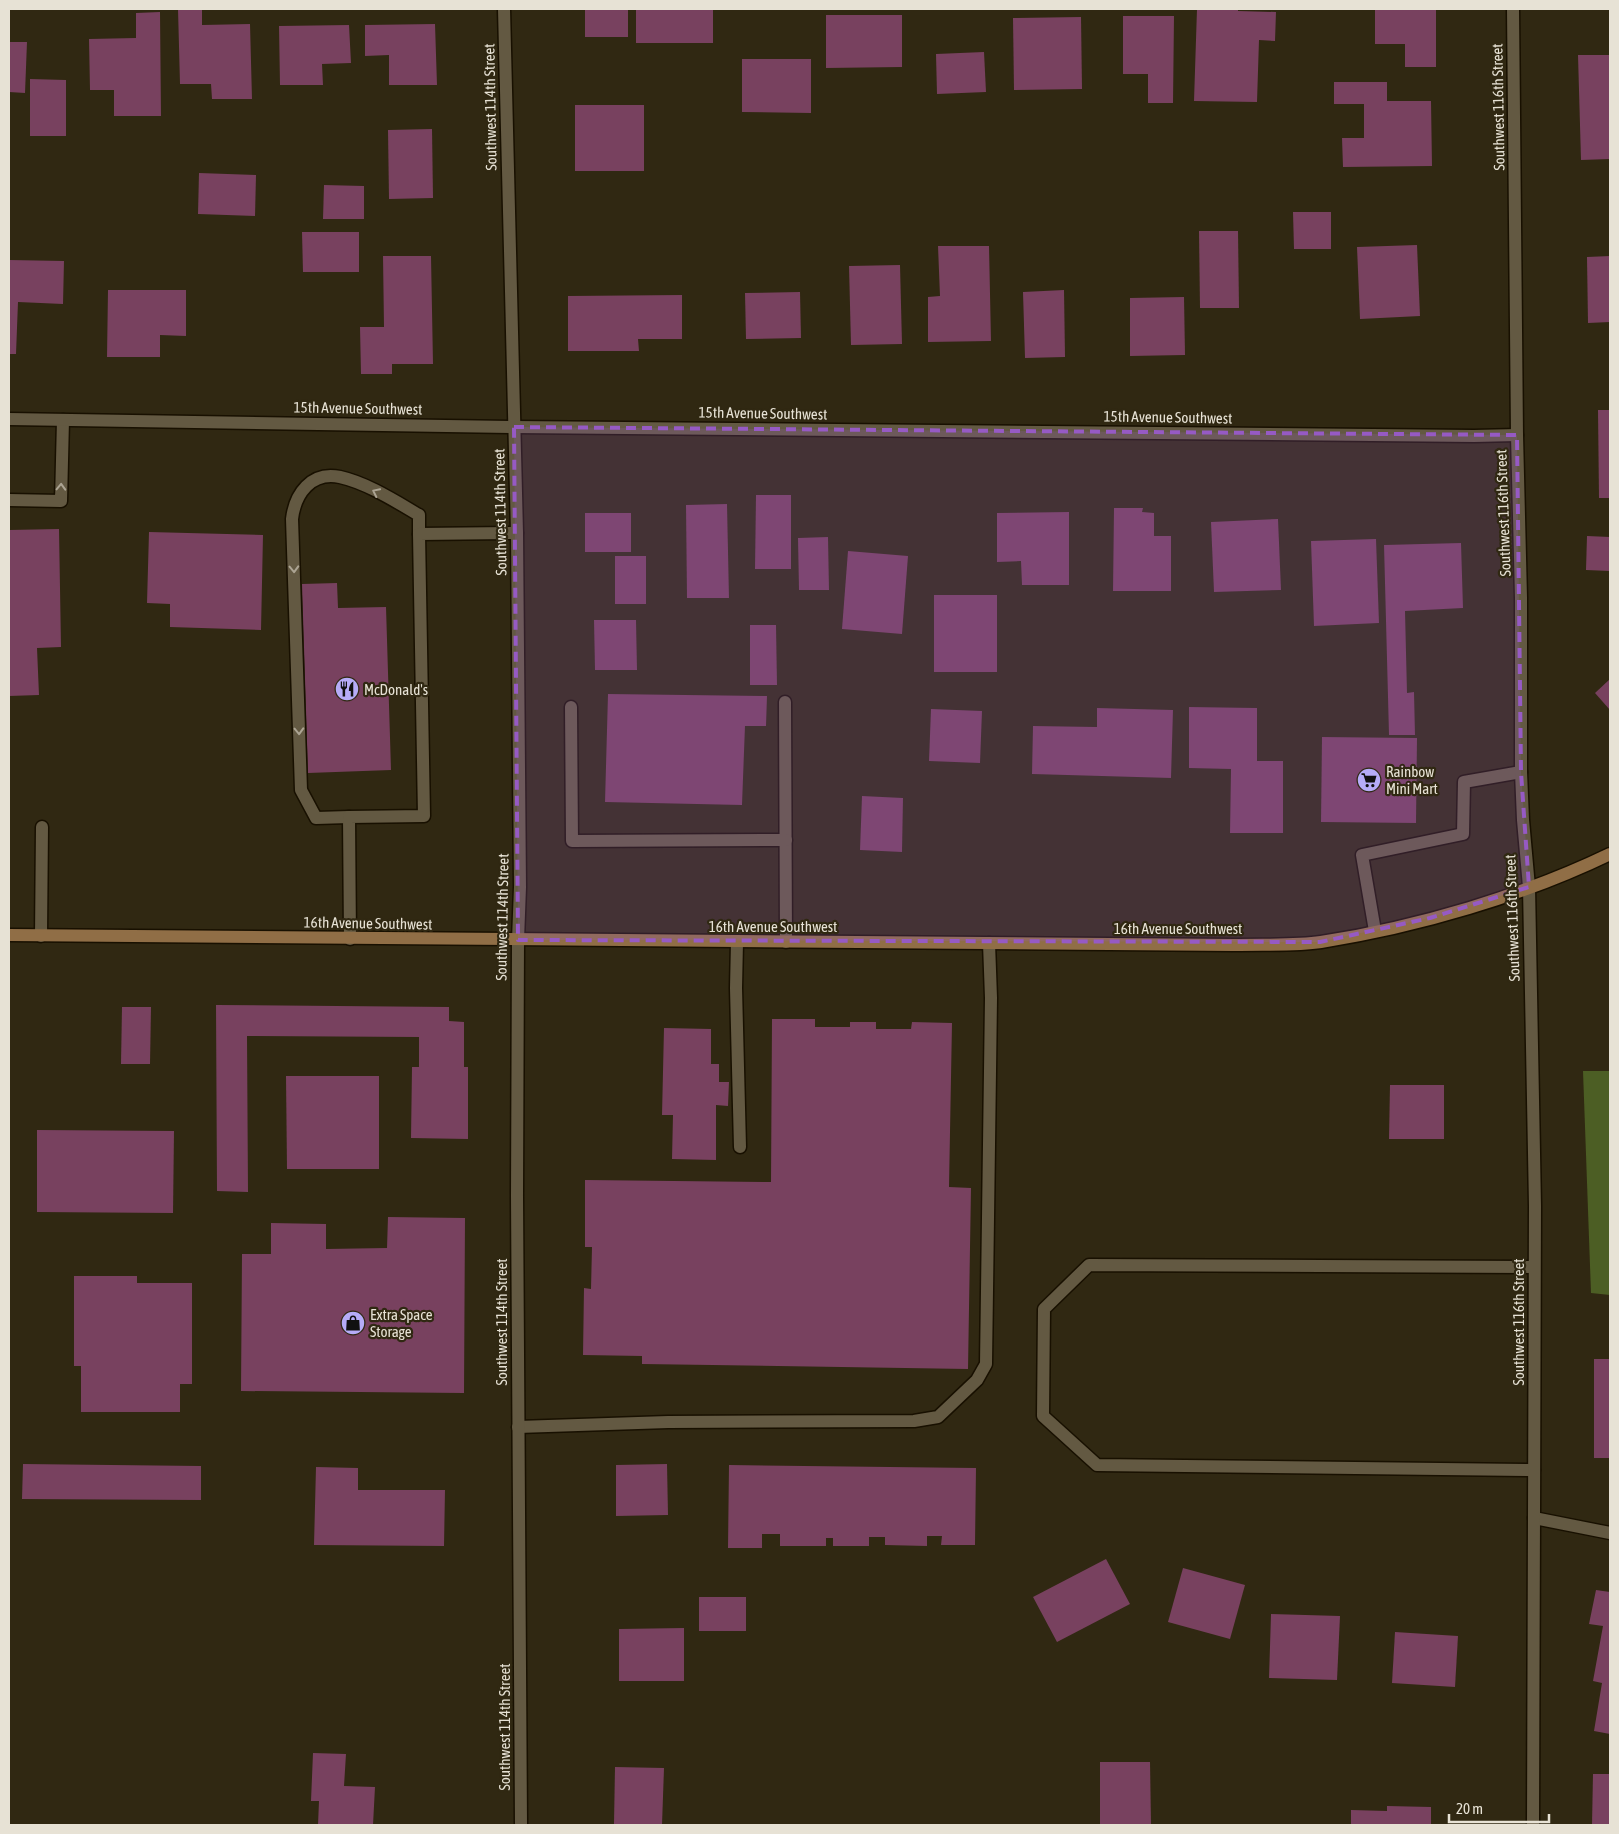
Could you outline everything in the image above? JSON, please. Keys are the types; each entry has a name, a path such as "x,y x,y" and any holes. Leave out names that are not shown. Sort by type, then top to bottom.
{"main road":[{"name":"16th Avenue Southwest","path":"9,936 989,944 1271,944 1320,942 1430,918 1484,903 1578,869 1610,854"}],"street":[{"name":"Southwest 114th Street","path":"504,9 517,533 520,870 518,940 518,1427 521,1825"},
{"name":"Southwest 116th Street","path":"1513,9 1517,434 1521,598 1521,772 1529,887 1534,1177 1533,1825"},
{"name":"15th Avenue Southwest","path":"9,419 514,427 1464,436 1517,434"},
{"path":"9,500 61,502 63,420"},
{"path":"326,477 339,477 375,490 419,515 419,534 424,816 316,818 301,790 292,519 295,502 304,487 314,480 326,477"},
{"path":"419,534 517,533"},
{"path":"785,702 786,942"},
{"path":"572,707 572,841 786,840"},
{"path":"1375,931 1362,855 1464,834 1464,782 1521,772"},
{"path":"349,818 350,939"},
{"path":"41,936 42,827"},
{"path":"737,942 736,988 740,1147"},
{"path":"518,1427 668,1422 914,1421 938,1417 977,1380 986,1364 989,944"},
{"path":"1534,1267 1089,1265 1044,1310 1043,1416 1097,1465 1534,1470"},
{"path":"1534,1518 1610,1533"}],"highlighted area":[{"path":"514,427 1517,435 1521,772 1529,887 1430,918 1320,942 518,940"}],"green space":[{"path":"1583,1071 1610,1071 1610,1295 1591,1293"}],"building":[{"path":"178,9 202,9 202,25 250,24 252,99 212,99 211,84 180,84"},
{"path":"585,9 628,9 628,37 585,37"},
{"path":"636,9 713,9 713,43 636,43"},
{"path":"1197,9 1238,9 1238,11 1276,12 1275,41 1259,40 1257,102 1194,101"},
{"path":"1375,9 1436,9 1436,67 1405,67 1405,44 1375,44"},
{"path":"160,12 161,116 114,116 114,90 90,90 89,39 136,38 136,13"},
{"path":"826,15 902,15 902,67 826,68"},
{"path":"1123,16 1174,16 1173,103 1148,103 1148,74 1123,74"},
{"path":"1081,17 1082,89 1014,90 1013,18"},
{"path":"435,24 437,85 389,85 389,55 365,56 365,25"},
{"path":"349,25 351,63 322,64 323,85 280,85 279,26"},
{"path":"9,42 27,42 25,93 9,92"},
{"path":"984,52 986,92 937,94 936,54"},
{"path":"1578,55 1610,55 1610,159 1581,160"},
{"path":"742,59 811,59 811,113 742,112"},
{"path":"30,79 66,80 66,136 30,136"},
{"path":"1334,82 1387,82 1387,101 1431,101 1432,166 1343,167 1342,138 1364,138 1364,104 1334,104"},
{"path":"575,105 644,105 644,171 575,171"},
{"path":"432,129 433,198 389,199 388,130"},
{"path":"199,173 256,175 255,216 198,214"},
{"path":"324,185 364,186 364,219 323,219"},
{"path":"1293,212 1331,212 1331,249 1294,249"},
{"path":"1199,231 1238,231 1239,308 1200,308"},
{"path":"302,232 359,232 359,272 303,272"},
{"path":"1417,245 1420,316 1360,319 1357,247"},
{"path":"938,246 989,246 991,341 928,342 928,297 940,296"},
{"path":"383,256 431,256 433,364 392,364 392,374 361,374 360,327 384,327"},
{"path":"1610,256 1610,322 1588,323 1587,257"},
{"path":"9,260 64,261 63,304 18,302 16,354 9,354"},
{"path":"900,265 902,344 851,345 849,266"},
{"path":"108,290 186,290 186,336 160,335 160,357 107,357"},
{"path":"1064,290 1065,357 1025,358 1023,292"},
{"path":"800,292 801,338 746,339 745,293"},
{"path":"682,295 682,339 638,339 639,351 568,351 568,296"},
{"path":"1184,297 1185,355 1130,356 1130,298"},
{"path":"1598,410 1610,410 1610,498 1599,498"},
{"path":"756,495 791,495 791,569 755,569"},
{"path":"727,504 729,598 687,598 686,505"},
{"path":"1114,508 1143,508 1142,512 1154,513 1154,536 1171,536 1171,591 1113,591"},
{"path":"1069,512 1069,585 1022,585 1021,561 997,562 997,513"},
{"path":"585,513 631,513 631,552 585,552"},
{"path":"1278,519 1281,590 1214,592 1211,522"},
{"path":"59,529 61,647 37,648 39,695 9,696 9,530"},
{"path":"149,532 263,535 261,630 170,627 170,604 147,603"},
{"path":"1587,536 1610,537 1610,571 1586,570"},
{"path":"828,537 829,590 799,590 798,538"},
{"path":"1376,539 1379,623 1314,626 1311,541"},
{"path":"1461,543 1463,608 1405,611 1407,693 1414,692 1415,735 1389,735 1384,545"},
{"path":"848,551 908,556 902,634 842,629"},
{"path":"615,556 646,556 646,604 615,604"},
{"name":"McDonald's","path":"337,583 338,608 386,607 391,770 308,773 302,584"},
{"path":"934,595 997,595 997,672 934,672"},
{"path":"594,620 636,620 637,670 595,670"},
{"path":"750,625 776,625 777,685 750,685"},
{"path":"1610,679 1610,710 1595,693"},
{"path":"608,694 767,696 766,726 745,726 742,805 605,802"},
{"path":"1189,707 1257,708 1257,761 1283,761 1283,833 1230,833 1231,769 1189,768"},
{"path":"1097,708 1173,710 1171,778 1032,774 1033,726 1097,727"},
{"path":"931,709 982,711 980,763 929,761"},
{"name":"Rainbow Mini Mart","path":"1322,737 1417,738 1416,823 1321,822"},
{"path":"862,796 903,798 902,852 860,850"},
{"path":"216,1005 449,1007 449,1021 464,1022 464,1067 468,1067 468,1139 411,1138 412,1067 419,1067 419,1037 247,1036 248,1192 217,1191"},
{"path":"122,1007 151,1007 150,1064 121,1064"},
{"path":"772,1019 815,1019 815,1027 850,1027 850,1022 876,1022 876,1029 911,1029 912,1022 952,1023 949,1187 971,1188 968,1369 642,1364 642,1356 583,1355 584,1288 591,1289 592,1247 585,1247 585,1180 771,1182"},
{"path":"664,1028 711,1029 711,1064 719,1064 719,1082 729,1082 728,1106 716,1105 716,1160 672,1159 673,1115 662,1115"},
{"path":"286,1076 379,1076 379,1169 287,1169"},
{"path":"1390,1085 1444,1085 1444,1139 1389,1139"},
{"path":"37,1130 174,1131 173,1213 37,1212"},
{"name":"Extra Space Storage","path":"388,1217 465,1218 464,1393 241,1391 242,1254 271,1254 271,1223 326,1224 326,1249 387,1248"},
{"path":"74,1276 137,1276 137,1283 192,1283 192,1384 180,1384 180,1412 81,1412 81,1366 74,1366"},
{"path":"1594,1359 1610,1359 1610,1458 1594,1458"},
{"path":"23,1464 201,1466 201,1500 22,1499"},
{"path":"667,1464 668,1515 616,1516 616,1465"},
{"path":"729,1465 976,1468 975,1545 941,1545 942,1536 927,1536 927,1546 885,1545 885,1537 869,1537 869,1546 833,1546 833,1538 826,1538 826,1546 780,1546 780,1534 762,1534 762,1548 728,1548"},
{"path":"316,1467 358,1468 358,1490 445,1490 444,1546 314,1545"},
{"path":"1106,1559 1130,1604 1057,1642 1033,1597"},
{"path":"1183,1568 1245,1585 1230,1639 1168,1622"},
{"path":"1596,1590 1610,1592 1610,1734 1594,1731 1602,1683 1593,1681 1603,1626 1589,1624"},
{"path":"699,1597 746,1597 746,1631 699,1631"},
{"path":"1271,1614 1340,1616 1337,1680 1269,1678"},
{"path":"684,1628 684,1681 619,1681 619,1629"},
{"path":"1395,1632 1458,1636 1455,1687 1392,1683"},
{"path":"313,1753 346,1754 344,1786 375,1787 373,1825 318,1825 319,1801 311,1801"},
{"path":"1100,1762 1150,1762 1151,1825 1100,1825"},
{"path":"615,1767 664,1768 662,1825 614,1824"},
{"path":"1593,1774 1610,1774 1610,1825 1592,1825"},
{"path":"1387,1806 1431,1807 1431,1825 1351,1825 1351,1810 1387,1811"}],"place":[{"name":"McDonald's","path":"347,689"},
{"name":"Rainbow Mini Mart","path":"1369,780"},
{"name":"Extra Space Storage","path":"353,1323"}]}
